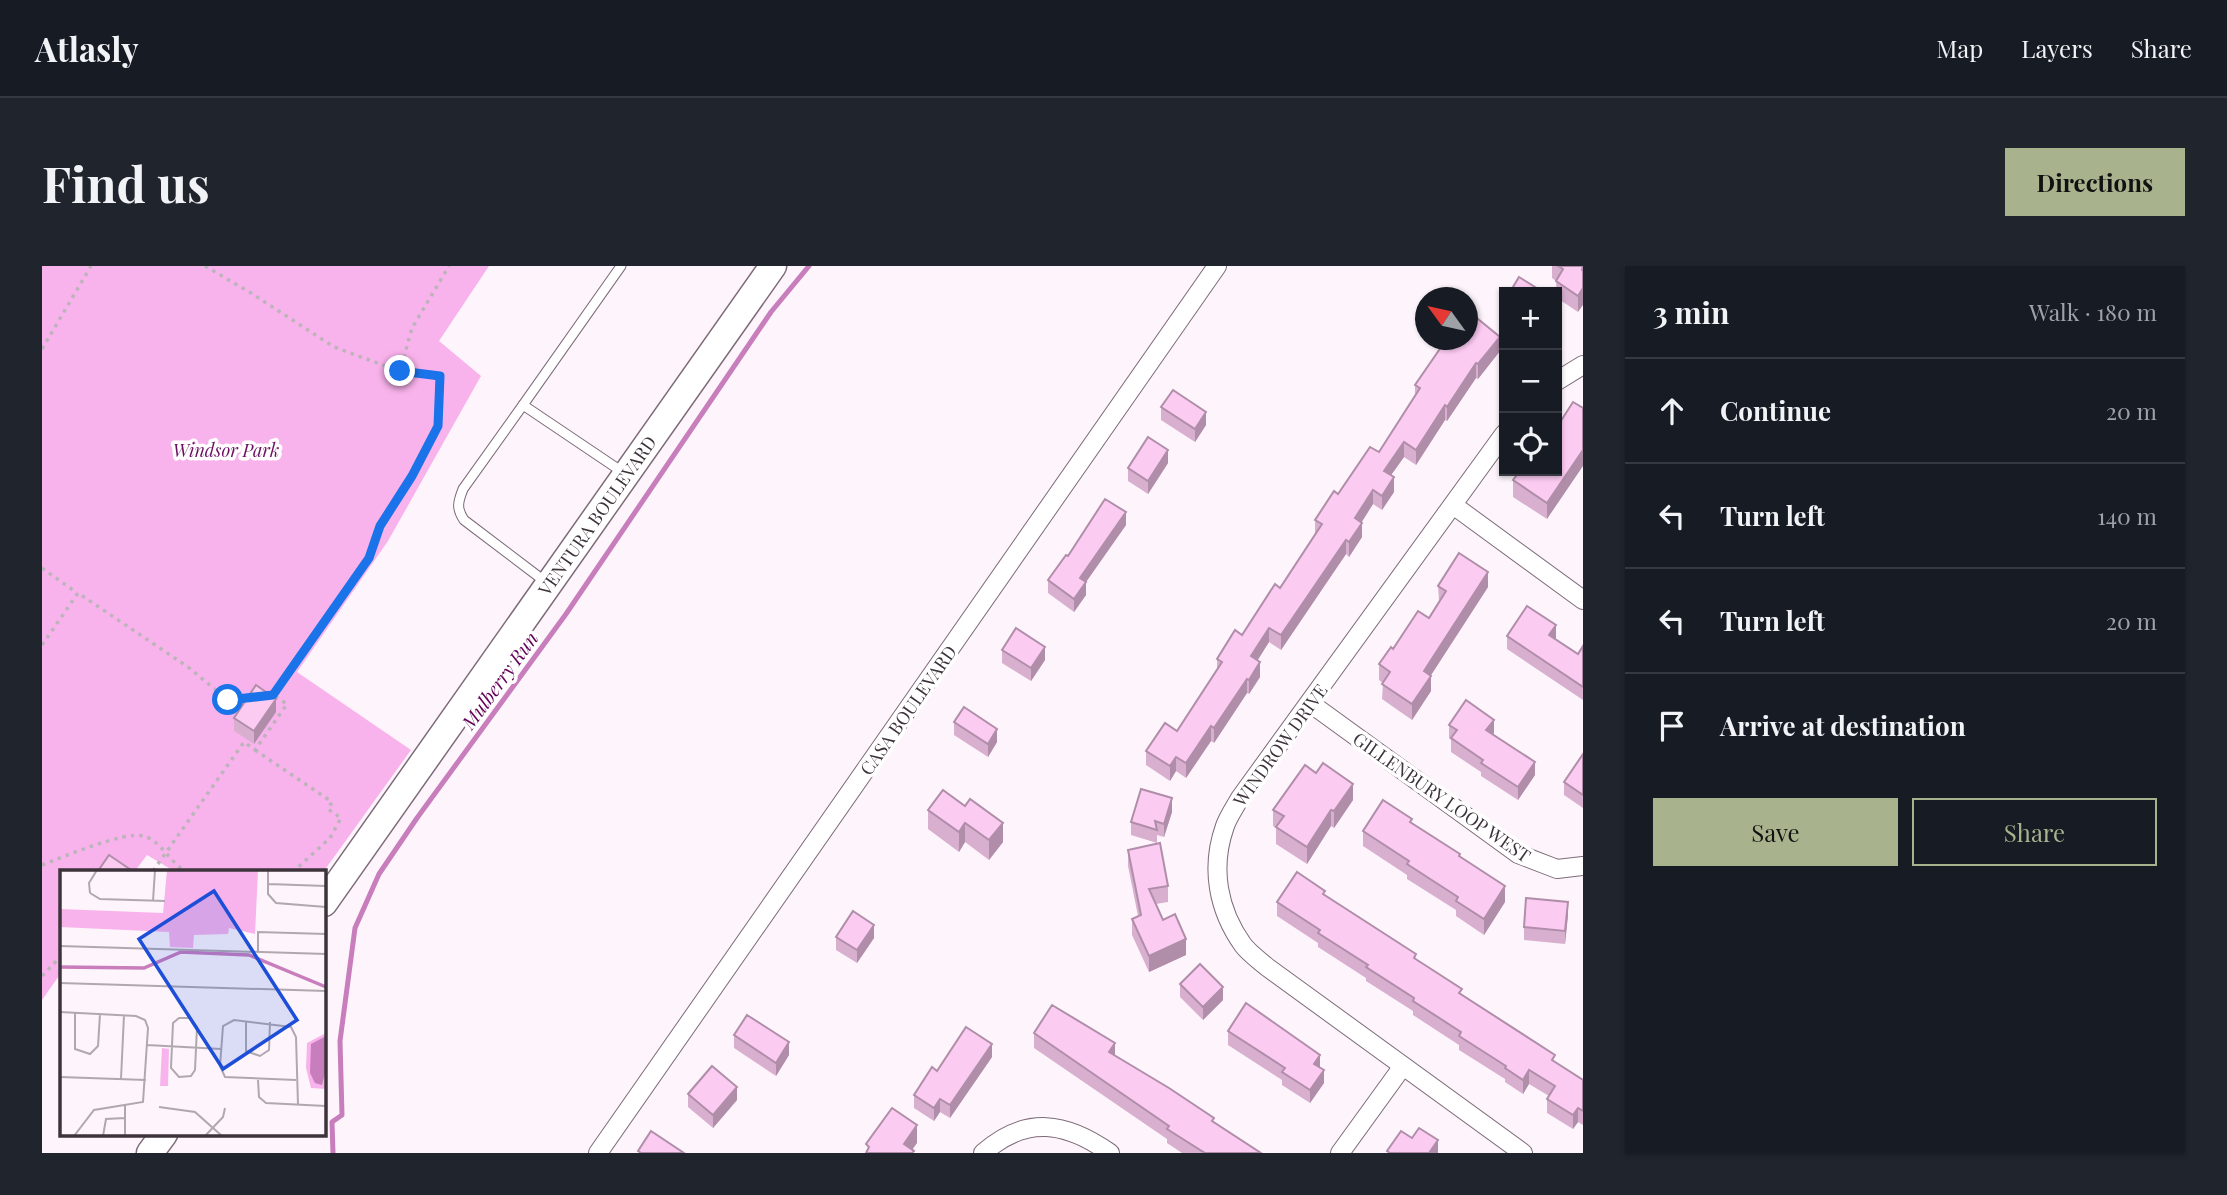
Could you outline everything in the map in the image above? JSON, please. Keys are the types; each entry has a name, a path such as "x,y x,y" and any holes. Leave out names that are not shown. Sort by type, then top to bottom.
{"street":[{"name":"VENTURA BOULEVARD","path":"326,900 774,266"},
{"name":"CASA BOULEVARD","path":"598,1153 1217,266"},
{"path":"1562,378 1583,365"},
{"name":"WINDROW DRIVE","path":"1499,442 1240,798 1225,825 1218,856 1217,889 1228,918 1244,947 1267,967 1523,1153"},
{"path":"1453,505 1583,600"},
{"name":"GILLENBURY LOOP WEST","path":"1310,703 1518,854 1558,869 1583,866"},
{"path":"1340,1153 1403,1066"},
{"path":"983,1153 995,1142 1013,1133 1033,1126 1044,1126 1074,1132 1110,1153"},
{"path":"150,1153 163,1136"}],"lane":[{"path":"548,584 464,520 458,511 457,503 463,489 621,266"},
{"path":"523,405 626,474"}],"path":[{"path":"42,349 91,266"},
{"path":"205,266 251,292 334,347 400,371 440,376 438,426 412,476 380,526 369,558 273,695"},
{"path":"400,371 412,328 449,266"},
{"path":"42,341 49,338"},
{"path":"42,568 188,667 228,700 273,695 287,704 256,750"},
{"path":"42,645 78,593"},
{"path":"154,870 244,742 332,802 328,809 341,818 330,838 295,870"},
{"path":"42,864 130,836 144,836 156,843 184,870"},
{"path":"42,976 60,957"}],"green space":[{"name":"Windsor Park","path":"42,266 489,266 439,341 481,376 388,541 297,672 411,750 325,870 172,870 147,855 136,870 60,870 60,974 42,1000"}],"building":[{"path":"1558,266 1583,266 1583,288 1578,296 1556,281 1563,269"},
{"path":"1519,277 1535,287 1513,287"},
{"path":"1478,319 1499,336 1478,364 1476,363 1447,407 1445,405 1416,450 1404,442 1384,471 1394,477 1382,496 1373,490 1355,518 1362,523 1349,542 1346,540 1281,635 1269,628 1251,656 1260,662 1249,680 1247,679 1214,728 1211,726 1186,763 1176,757 1170,766 1146,751 1165,723 1177,731 1222,662 1217,659 1235,630 1242,635 1275,584 1280,588 1322,524 1315,520 1334,491 1338,494 1370,447 1379,452 1420,388 1415,385 1439,350 1478,350"},
{"path":"1173,390 1206,412 1195,429 1161,407"},
{"path":"1573,402 1583,408 1583,450 1547,503 1513,480 1516,476 1562,476 1562,419"},
{"path":"1148,437 1168,450 1148,481 1128,468"},
{"path":"1105,499 1126,512 1080,578 1086,582 1074,599 1048,580 1066,555 1068,556"},
{"path":"1459,553 1488,572 1424,671 1431,676 1412,704 1382,684 1390,672 1379,664 1391,647 1393,649 1418,611 1429,618 1446,591 1438,586"},
{"path":"1527,606 1556,625 1549,635 1578,654 1583,646 1583,687 1507,636"},
{"path":"1016,628 1045,647 1031,668 1002,650"},
{"path":"256,685 276,699 254,731 234,718"},
{"path":"1466,700 1494,720 1486,730 1535,762 1518,787 1481,763 1483,760 1451,738 1457,730 1449,725"},
{"path":"964,707 997,729 988,744 954,722"},
{"path":"1583,754 1583,795 1564,782"},
{"path":"1323,763 1353,784 1334,811 1331,810 1307,847 1276,827 1284,816 1273,810 1305,765 1316,773"},
{"path":"1141,789 1172,798 1164,824 1155,821 1157,830 1131,822"},
{"path":"943,790 965,806 970,799 1003,823 989,840 965,823 959,832 928,810"},
{"path":"1383,800 1412,819 1410,822 1505,886 1484,919 1456,901 1458,897 1407,864 1409,861 1363,831"},
{"path":"1160,843 1168,886 1149,889 1163,920 1175,914 1186,939 1149,956 1132,919 1141,915 1128,850"},
{"path":"109,855 131,870 99,870"},
{"path":"1297,872 1325,891 1323,894 1416,954 1414,958 1462,989 1459,993 1555,1055 1552,1060 1583,1080 1583,1111 1578,1108 1573,1115 1547,1099 1555,1086 1529,1070 1523,1080 1459,1036 1461,1032 1413,1001 1414,998 1366,967 1368,965 1318,933 1320,930 1277,902"},
{"path":"1526,898 1568,902 1565,931 1524,927"},
{"path":"853,911 874,925 857,950 836,937"},
{"path":"1200,964 1223,987 1203,1007 1180,984"},
{"path":"1246,1003 1320,1055 1314,1064 1324,1070 1310,1090 1282,1072 1285,1068 1228,1031"},
{"path":"1052,1005 1115,1043 1109,1052 1169,1088 1214,1118 1212,1121 1261,1153 1205,1153 1167,1129 1169,1126 1034,1033"},
{"path":"747,1015 789,1042 776,1063 734,1035"},
{"path":"966,1027 992,1044 950,1105 940,1099 934,1108 914,1095 932,1067 937,1071"},
{"path":"712,1066 737,1087 713,1115 688,1094"},
{"path":"892,1108 917,1125 904,1144 914,1151 866,1153 869,1147 866,1144"},
{"path":"1419,1128 1438,1140 1429,1153 1387,1151 1401,1131 1412,1138"},
{"path":"651,1131 684,1153 638,1151"}],"waterway":[{"name":"Mulberry Run","path":"333,1153 332,1122 342,1115 340,1041 355,928 379,874 566,614 771,312 809,266"}],"route":[{"path":"228,700 273,695 369,558 380,526 412,476 438,426 440,376 400,371"}]}
